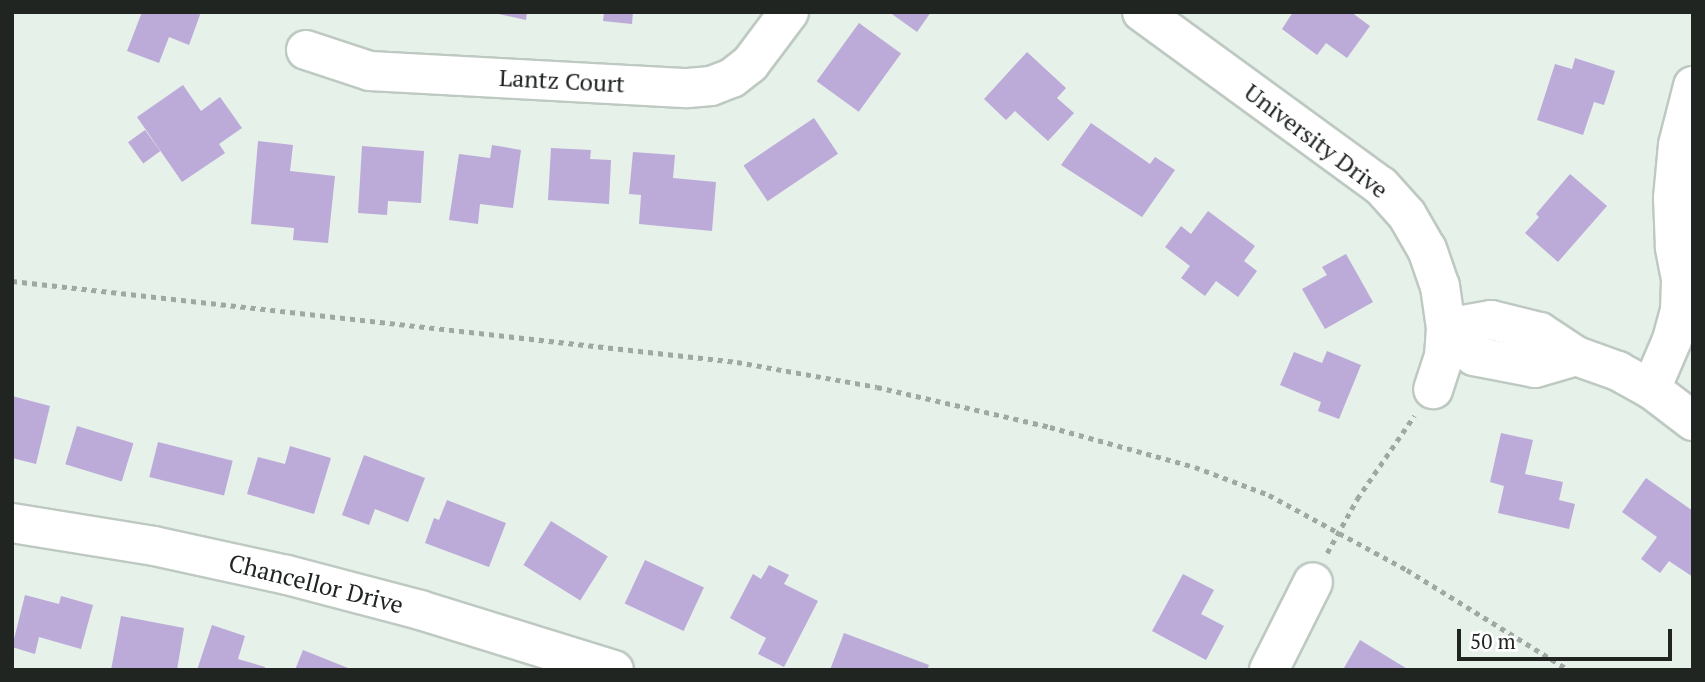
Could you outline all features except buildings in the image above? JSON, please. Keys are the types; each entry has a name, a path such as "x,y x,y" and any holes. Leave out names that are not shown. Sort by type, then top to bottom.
{"street":[{"name":"Lantz Court","path":"306,50 370,71 688,88 712,86 732,78 750,64 789,12"},
{"name":"University Drive","path":"1142,12 1186,25 1381,186 1407,215 1427,249 1440,286 1446,328 1444,356 1433,389"},
{"path":"1651,389 1672,340 1680,310 1681,279 1675,247 1673,198 1678,145 1693,86"},
{"path":"1446,328 1474,356 1535,368 1576,356 1618,371 1651,389 1693,421"},
{"name":"Chancellor Drive","path":"12,523 142,544 287,575 419,610 614,670"},
{"path":"1269,670 1313,582"}],"path":[{"path":"12,281 737,362 877,387 1050,427 1195,467 1269,495 1339,531 1569,670"},
{"path":"1313,582 1373,474 1433,389"}]}
